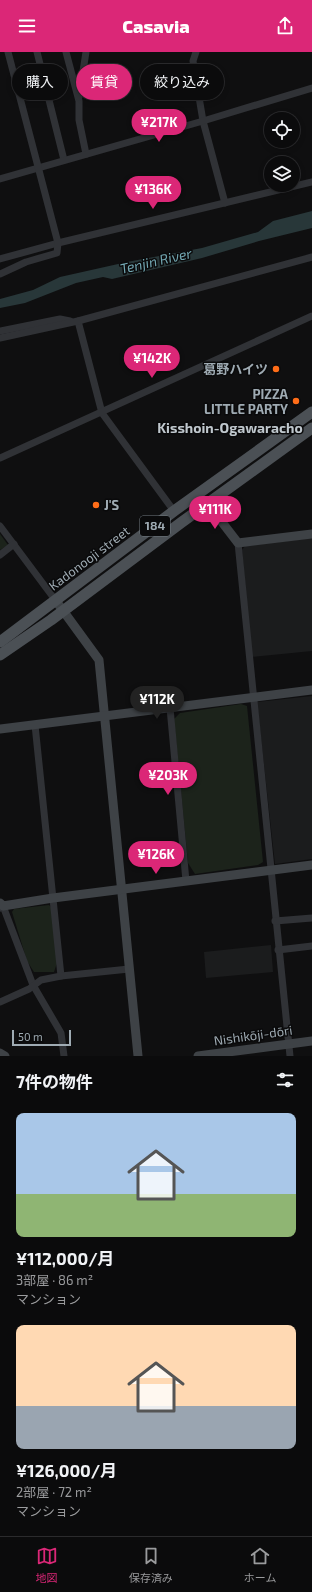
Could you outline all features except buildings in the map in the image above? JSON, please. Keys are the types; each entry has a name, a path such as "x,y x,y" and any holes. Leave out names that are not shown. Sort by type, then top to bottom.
{"main road":[{"name":"Kadonooji street","path":"0,642 174,511 312,412"},
{"name":"Kadonooji street","path":"1,653 63,611 119,568 312,428"},
{"path":"257,451 265,462"},
{"path":"200,493 208,504"},
{"path":"174,511 182,522"},
{"path":"112,559 119,568"}],"street":[{"path":"0,274 26,262 57,253 58,243 8,52"},
{"path":"37,52 64,160"},
{"path":"66,52 79,101"},
{"path":"86,52 79,101 79,120 86,154"},
{"path":"196,52 193,61 203,121 225,203"},
{"path":"0,179 312,88"},
{"path":"0,260 58,243 312,182"},
{"path":"0,332 75,321 312,257"},
{"path":"0,458 312,316"},
{"path":"75,321 102,412 174,511"},
{"path":"208,504 238,543 278,950 290,1056"},
{"path":"0,526 99,660 138,1056"},
{"path":"238,543 312,534"},
{"path":"0,554 14,544"},
{"path":"0,729 312,690"},
{"path":"170,708 186,881"},
{"path":"35,725 61,976"},
{"path":"64,1056 61,1033 33,985 1,905 312,865"},
{"path":"275,920 312,918"},
{"path":"278,950 312,946"},
{"path":"0,1002 29,989 41,980 61,976 130,969"},
{"name":"Nishikōji-dōri","path":"198,1056 312,1041"},
{"path":"0,1054 5,1056"}],"shaded area":[{"path":"0,534 8,545 0,550"},
{"path":"312,538 312,651 252,657 242,550 245,546"},
{"path":"312,696 312,859 275,864 257,702"},
{"path":"241,704 247,706 263,862 258,865 195,874 188,863 174,719 180,713"},
{"path":"49,905 51,907 57,963 54,972 34,972 27,961 12,912 14,909"},
{"path":"271,945 273,972 206,978 204,952"}],"water":[{"name":"Tenjin River","path":"312,211 312,228 259,241 202,258 112,279 103,277 76,283 25,303 0,308 0,299 33,290 60,277 127,262 202,248 258,232 273,221"}],"place":[{"name":"葛野ハイツ","path":"276,369"},
{"name":"PIZZA LITTLE PARTY","path":"296,401"},
{"name":"J'S","path":"96,505"}],"district":[{"name":"Kisshoin-Ogawaracho","path":"230,428"}]}
